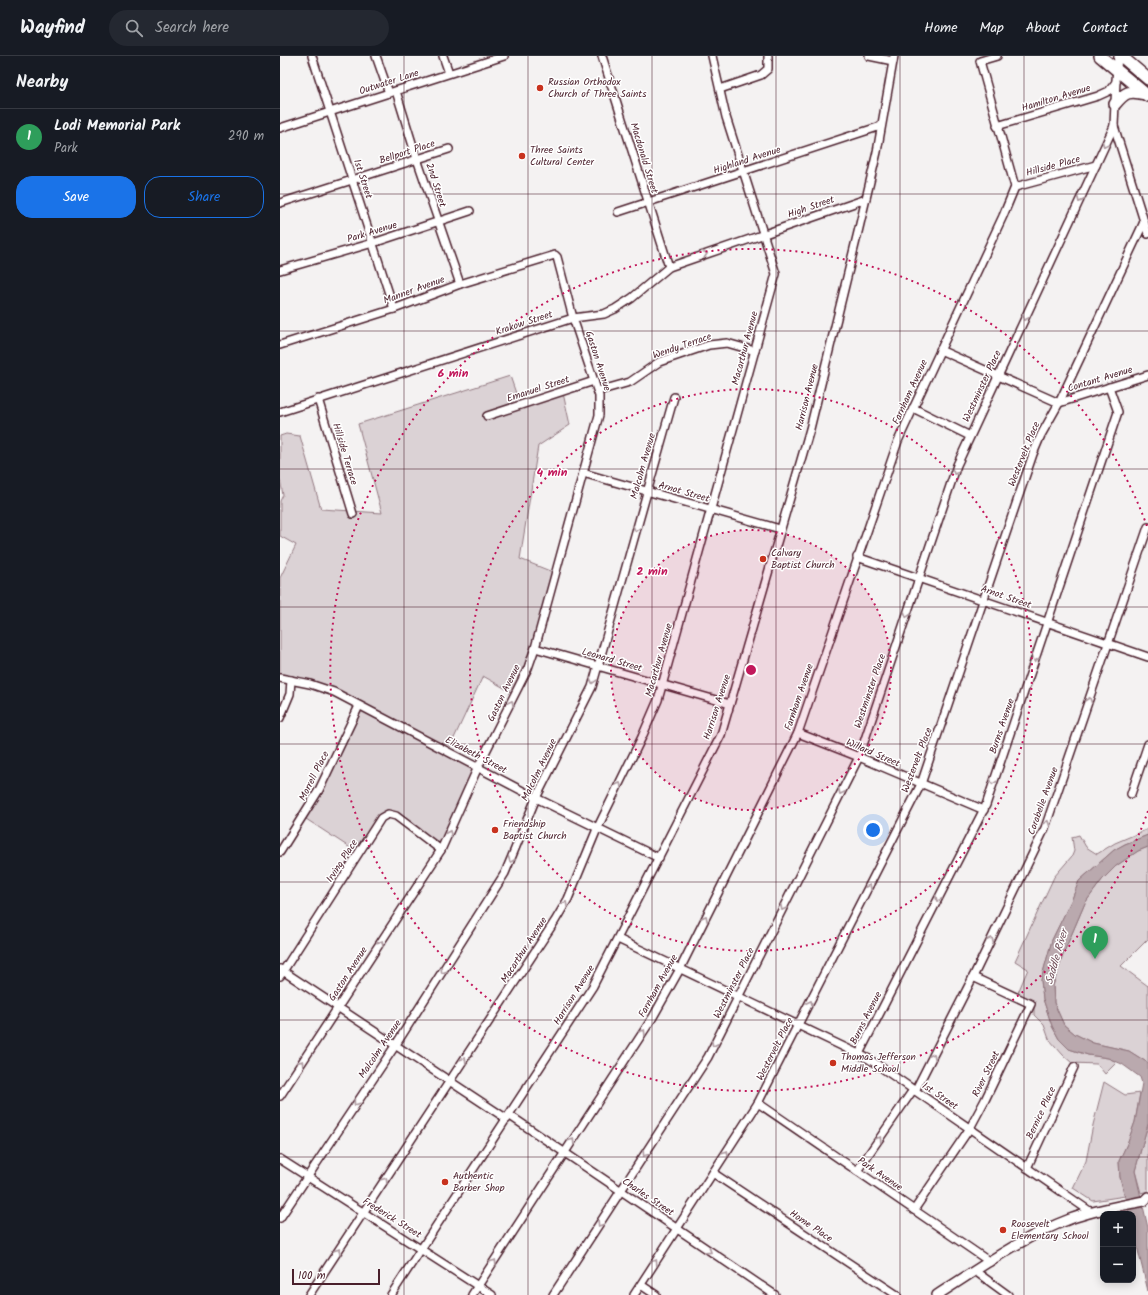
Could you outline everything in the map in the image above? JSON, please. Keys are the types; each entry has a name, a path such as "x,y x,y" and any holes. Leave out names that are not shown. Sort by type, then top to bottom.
{"highway":[{"path":"1100,56 1147,95"},
{"path":"1120,56 1148,79"},
{"path":"1114,104 1124,94 1129,92 1135,91 1147,95"}],"main road":[{"path":"937,1295 1034,1235 1057,1224 1091,1212 1147,1200"}],"street":[{"name":"1st Street","path":"312,56 394,309"},
{"name":"2nd Street","path":"376,56 392,92 417,159 460,284"},
{"path":"444,56 449,73"},
{"name":"Outwater Lane","path":"280,128 504,56"},
{"name":"Macdonald Street","path":"602,56 668,267"},
{"name":"Macarthur Avenue","path":"309,1295 568,899 598,829 648,724 663,685 776,274 728,124 712,56"},
{"path":"720,89 761,75 768,69 768,56"},
{"path":"869,56 893,58"},
{"path":"997,56 980,61 1015,187"},
{"name":"Westminster Place","path":"553,1295 708,1057 859,757 957,465 1114,126 1116,70 1120,56"},
{"name":"Harrison Avenue","path":"391,1295 593,986 721,735 810,429 866,199 893,58"},
{"name":"Hamilton Avenue","path":"997,126 1098,96 1109,90 1116,82"},
{"name":"Highland Avenue","path":"618,212 881,126"},
{"path":"1114,126 1148,234"},
{"name":"Bellport Place","path":"280,202 449,149"},
{"name":"Hillside Place","path":"1015,187 1096,165"},
{"name":"Farnham Avenue","path":"472,1295 653,1017 680,968 798,733 889,464 913,408 1003,216 1015,187"},
{"name":"High Street","path":"763,234 866,199"},
{"name":"Park Avenue","path":"280,270 373,243 470,211"},
{"name":"Westervelt Place","path":"634,1295 758,1104 921,784 1033,454 1044,429 1059,403 1144,222"},
{"name":"Krakow Street","path":"280,412 574,318 604,314 632,298 668,267 763,234"},
{"name":"Manner Avenue","path":"280,345 394,309 460,284 555,255"},
{"name":"Gaston Avenue","path":"280,1096 441,850 478,767 518,690 535,648 600,406 598,391 574,318 557,257 555,255"},
{"name":"Wendy Terrace","path":"598,391 630,382 660,362 709,345 727,343 755,351"},
{"path":"940,350 1059,403"},
{"name":"Contant Avenue","path":"1059,403 1148,375"},
{"name":"Emanuel Street","path":"486,416 594,381"},
{"name":"Burns Avenue","path":"859,1054 984,810 1118,412 1109,387"},
{"name":"Malcolm Avenue","path":"280,1218 306,1176 395,1046 501,881 536,798 592,687 646,491 674,397"},
{"name":"Hillside Terrace","path":"318,399 353,514"},
{"path":"913,408 970,436"},
{"name":"Arnot Street","path":"583,473 780,529"},
{"name":"Corabelle Avenue","path":"857,1171 914,1090 973,977 1046,828 1148,527"},
{"name":"Arnot Street","path":"857,557 1148,657"},
{"name":"Leonard Street","path":"535,648 730,704"},
{"name":"Elizabeth Street","path":"280,678 324,688 536,798 659,858"},
{"path":"280,718 287,703 291,680"},
{"name":"Morrell Place","path":"280,852 319,790 359,706"},
{"name":"Willard Street","path":"798,733 984,810"},
{"path":"1131,794 1148,744"},
{"name":"Irving Place","path":"281,972 384,815 392,814 396,816 441,850"},
{"name":"1st Street","path":"618,939 869,1059 1091,1212"},
{"name":"Charles Street","path":"281,972 338,1007 395,1046 564,1153 775,1295"},
{"name":"River Street","path":"914,1210 970,1128 1031,1004 973,977"},
{"name":"Bernice Place","path":"1027,1168 1074,1067"},
{"name":"Park Avenue","path":"758,1104 990,1262"},
{"name":"Frederick Street","path":"280,1159 492,1295"},
{"name":"Home Place","path":"713,1173 897,1295"},
{"path":"975,1271 1008,1295"},
{"path":"641,1285 656,1295"}],"shaded area":[{"path":"510,376 520,405 563,393 570,425 538,446 520,559 555,573 530,662 515,694 483,676 449,749 480,764 441,846 386,811 358,853 303,817 357,704 320,686 280,678 280,578 296,545 280,536 280,501 283,495 280,479 280,436 286,434 300,436 321,509 382,513 358,424"},
{"path":"1148,829 1148,835 1114,850 1079,881 1052,940 1041,980 1043,999 1052,1026 1059,1039 1069,1049 1088,1055 1108,1058 1117,1062 1105,1074 1097,1064 1072,1063 1049,1039 1044,1025 1034,1015 1034,1003 1017,995 1028,969 1015,961 1054,877 1072,856 1074,851 1072,837 1079,835 1086,847 1097,854 1115,843"},
{"path":"1148,847 1148,939 1121,966 1148,986 1148,1063 1129,1051 1093,1043 1075,1034 1064,1025 1054,1003 1053,985 1064,952 1085,903 1102,880 1116,866 1138,851"},
{"path":"1104,1082 1125,1095 1140,1093 1135,1122 1119,1161 1120,1177 1125,1196 1093,1201 1073,1188 1086,1161"},
{"path":"1148,1124 1148,1191 1141,1193 1135,1171"}],"water":[{"name":"Saddle River","path":"1148,835 1148,847 1138,851 1116,866 1102,880 1085,903 1064,952 1053,986 1054,1003 1064,1025 1075,1034 1093,1043 1129,1051 1148,1063 1148,1124 1135,1171 1148,1228 1148,1291 1136,1242 1136,1211 1128,1211 1120,1177 1119,1161 1135,1122 1142,1083 1140,1077 1122,1064 1108,1058 1088,1055 1069,1049 1059,1039 1052,1026 1043,999 1041,980 1052,940 1079,881 1114,850"}],"place":[{"name":"Russian Orthodox Church of Three Saints","path":"540,88"},
{"name":"Three Saints Cultural Center","path":"522,156"},
{"name":"Calvary Baptist Church","path":"763,559"},
{"name":"Friendship Baptist Church","path":"495,830"},
{"name":"Lodi Memorial Park","path":"1095,959"},
{"name":"Thomas Jefferson Middle School","path":"833,1063"},
{"name":"Authentic Barber Shop","path":"445,1182"},
{"name":"Roosevelt Elementary School","path":"1003,1230"}]}
